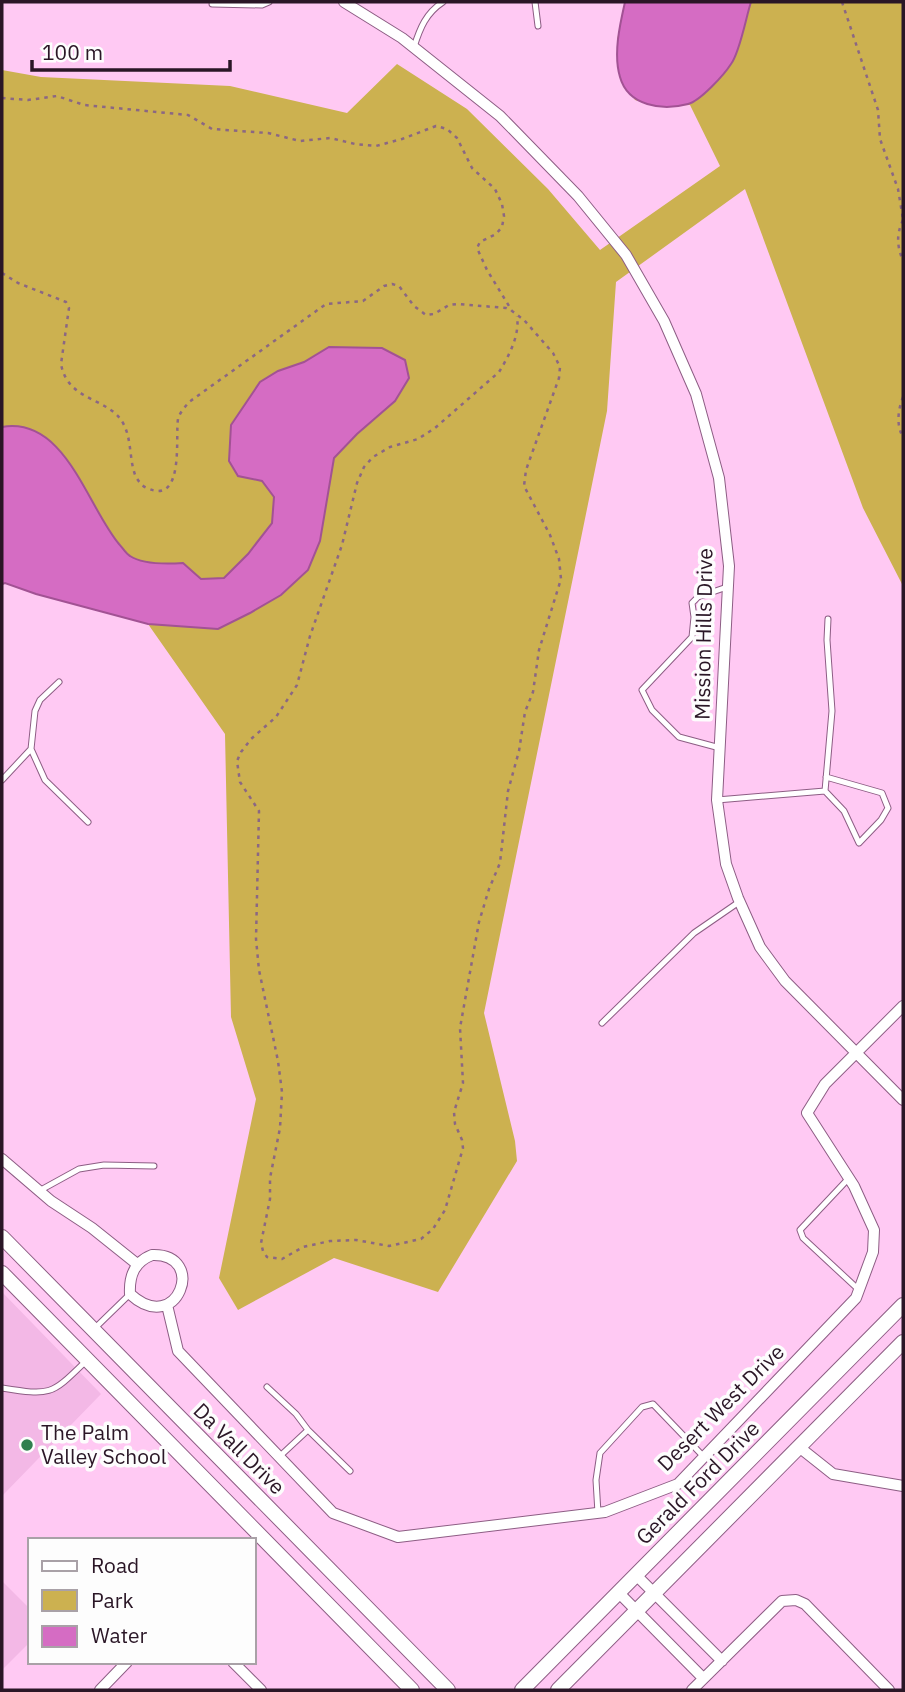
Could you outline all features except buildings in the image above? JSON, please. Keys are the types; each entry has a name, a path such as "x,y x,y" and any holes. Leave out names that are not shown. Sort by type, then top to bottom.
{"main road":[{"name":"Da Vall Drive","path":"2,1237 448,1690"},
{"path":"2,1273 412,1690"},
{"name":"Gerald Ford Drive","path":"522,1690 903,1305"},
{"path":"558,1690 903,1342"}],"street":[{"name":"Mission Hills Drive","path":"344,2 414,47 500,116 578,196 626,255 664,321 696,394 719,478 729,566 717,800 726,864 739,902 760,947 785,981 903,1100"},
{"path":"856,1054 903,1006"},
{"name":"Desert West Drive","path":"167,1305 178,1351 333,1513 398,1537 598,1513 678,1484 856,1298 873,1252 874,1230 849,1178 807,1113 825,1084 856,1054"},
{"path":"2,1159 39,1191 137,1264"},
{"path":"160,1255 168,1257 180,1269 183,1286 174,1301 158,1307 142,1305 130,1294 130,1280 137,1264 143,1258 160,1255"},
{"path":"799,1447 833,1474 903,1486"},
{"path":"636,1575 722,1661"},
{"path":"619,1593 704,1678"},
{"path":"692,1690 782,1601 796,1600 805,1604 889,1690"},
{"path":"100,1690 125,1664"},
{"path":"235,1664 261,1690"}],"lane":[{"path":"212,4 262,5 268,2"},
{"path":"414,47 420,27 427,16 443,2"},
{"path":"535,2 538,26"},
{"path":"720,748 679,737 652,710 642,690 692,637 692,603 698,597 727,587"},
{"path":"826,777 882,793 888,808 881,820 859,843 844,811 825,791 826,777 832,711 828,619"},
{"path":"59,682 40,700 35,711 32,749 45,780 88,822"},
{"path":"2,780 32,749"},
{"path":"717,800 825,791"},
{"path":"602,1023 694,933 739,902"},
{"path":"39,1191 79,1169 104,1165 154,1166"},
{"path":"849,1178 800,1230 803,1238 859,1290"},
{"path":"93,1331 130,1294"},
{"path":"2,1388 40,1394 62,1385 87,1360"},
{"path":"267,1387 350,1471"},
{"path":"598,1513 596,1480 600,1453 642,1407 653,1404 704,1457"},
{"path":"279,1457 307,1430"}],"path":[{"path":"842,2 878,110 880,139 898,189 903,219 897,241 903,261"},
{"path":"2,98 28,100 57,96 84,106 188,115 212,129 268,133 300,141 330,138 376,146 436,126 447,129 457,138 472,168 495,189 502,204 505,216 502,227 496,234 480,242 477,248 487,270 512,311 524,320 553,353 560,367 526,470 524,486 550,535 559,559 561,579 538,650 533,692 525,712 519,751 508,791 500,863 479,922 460,1028 464,1083 454,1112 463,1148 445,1210 433,1229 421,1239 389,1246 356,1240 330,1241 303,1247 288,1257 274,1259 267,1257 261,1243 280,1128 282,1091 259,970 256,939 259,811 240,782 237,761 251,739 276,717 297,685 364,467 373,457 390,447 418,439 435,428 499,372 519,326 517,316"},
{"path":"2,273 66,302 69,308 61,364 66,379 81,394 115,413 122,420 136,475 141,484 150,490 169,487 174,478 179,415 189,402 326,304 363,301 384,286 392,284 399,286 414,306 426,314 458,304 506,308 512,311"},
{"path":"903,397 898,424 903,437"}],"shaded area":[{"name":"The Palm Valley School","path":"2,1292 101,1394 2,1496"},
{"path":"2,1581 28,1607 28,1644 2,1670"}],"green space":[{"path":"625,2 903,2 903,586 863,508 745,189 616,282 607,411 484,1013 515,1141 517,1161 438,1292 334,1258 238,1310 219,1278 256,1099 231,1017 225,734 148,624 2,584 2,70 41,77 230,86 347,113 397,64 467,109 548,189 600,250 720,166 690,105 655,106 635,100 620,78 617,40"}],"water":[{"path":"625,2 751,2 737,51 728,69 693,102 668,107 638,100 624,87 618,68 617,49"},
{"path":"329,347 382,348 405,360 409,378 395,401 334,458 320,541 308,570 281,595 218,629 148,624 2,584 2,427 24,427 42,435 58,449 72,467 107,528 129,555 148,562 183,563 201,579 224,578 248,554 272,523 274,497 262,481 238,476 229,461 231,425 260,382"}],"place":[{"name":"The Palm Valley School","path":"27,1445"}]}
